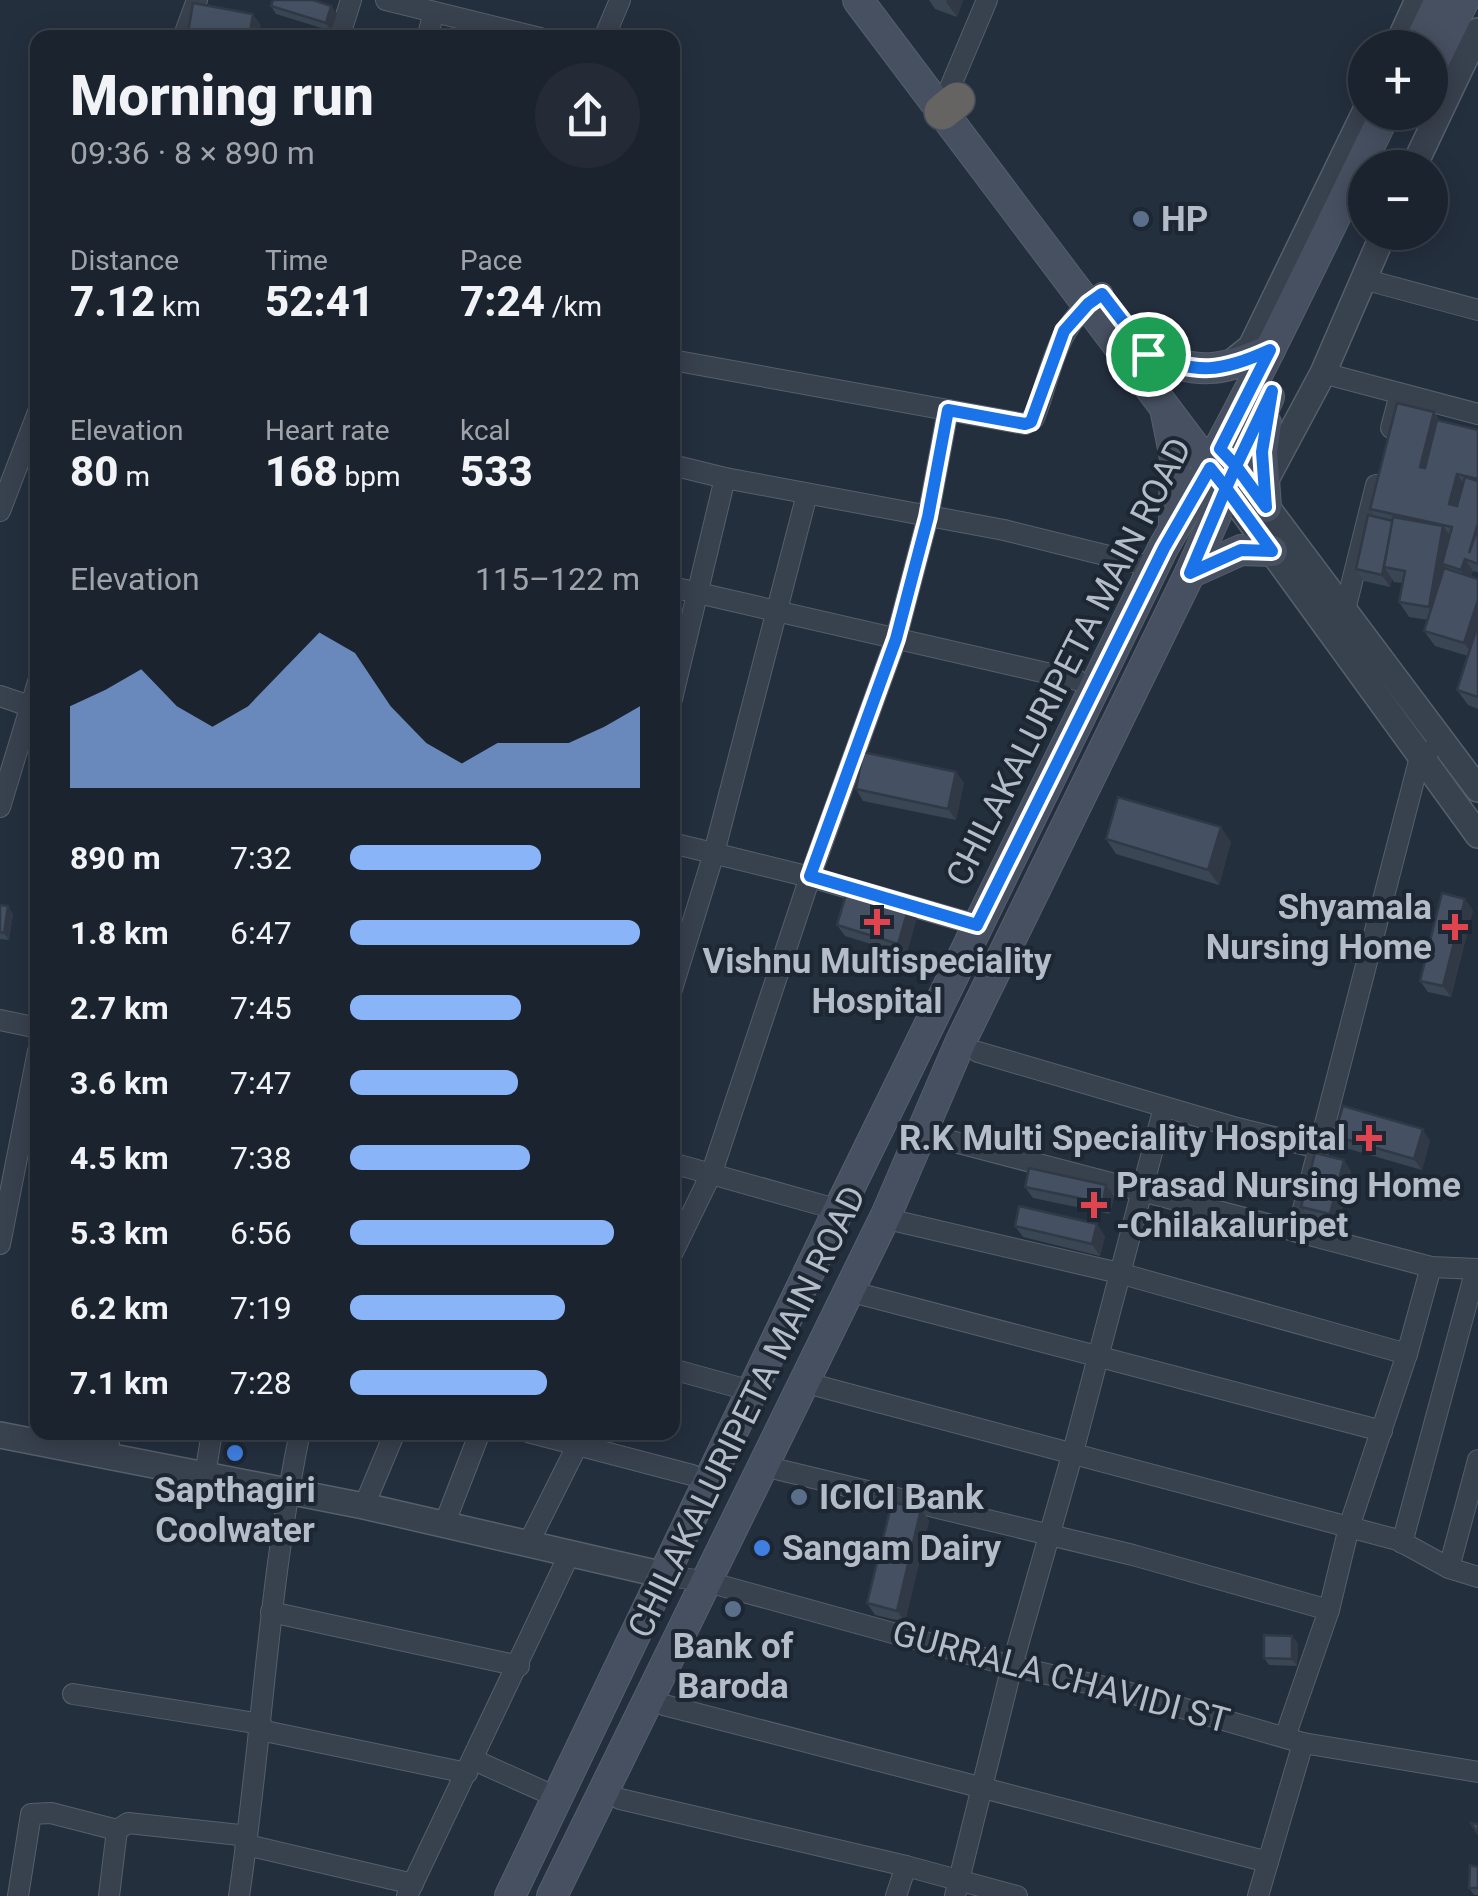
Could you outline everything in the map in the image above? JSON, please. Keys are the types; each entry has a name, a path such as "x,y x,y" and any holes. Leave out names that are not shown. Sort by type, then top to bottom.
{"main road":[{"path":"858,0 949,100"},
{"path":"882,0 949,100 1095,299 1164,404 1223,468"},
{"path":"1426,30 1440,0"},
{"path":"1448,32 1464,0"},
{"name":"CHILAKALURIPETA MAIN ROAD","path":"552,1896 887,1213 960,1044 1190,573 1223,468 1270,350 1377,130"},
{"name":"CHILAKALURIPETA MAIN ROAD","path":"510,1896 655,1573 1174,530 1223,468 1272,391 1348,235"},
{"path":"1095,299 1148,354 1223,468"},
{"path":"1148,354 1176,366 1200,370 1226,368 1270,350"},
{"path":"1264,496 1262,452 1272,391"},
{"path":"1164,404 1175,458 1174,530"},
{"path":"1190,573 1241,550 1272,551"}],"street":[{"path":"185,30 197,0"},
{"path":"342,30 350,0"},
{"path":"386,0 507,30"},
{"path":"607,30 620,0"},
{"path":"949,100 986,0"},
{"path":"1404,30 1418,0"},
{"path":"429,30 434,12"},
{"path":"1421,150 1478,30"},
{"path":"1226,368 1251,347 1356,130"},
{"path":"1264,496 1323,374 1376,250"},
{"path":"1363,278 1478,310"},
{"path":"680,361 1025,424 1031,422 1064,331 1095,299"},
{"path":"1323,374 1478,414"},
{"path":"1345,610 1400,394"},
{"path":"680,1238 712,1172 810,876 896,639 928,517 948,410"},
{"path":"0,511 30,442"},
{"path":"680,467 1004,530 1153,567"},
{"path":"1223,468 1264,496 1478,789"},
{"path":"1223,468 1272,551 1478,835"},
{"path":"680,664 724,478"},
{"path":"680,963 714,853 806,494"},
{"path":"680,589 1078,680"},
{"path":"0,696 30,707"},
{"path":"0,806 30,720"},
{"path":"1297,1232 1420,757 1442,742"},
{"path":"680,846 810,876 977,925"},
{"path":"0,1020 30,1026"},
{"path":"978,1052 1318,1148"},
{"path":"1,1232 30,1090"},
{"path":"958,1888 1012,1666 1164,1107"},
{"path":"936,1137 1431,1267 1477,1269 1402,1543"},
{"path":"680,1165 824,1206"},
{"path":"896,1221 1119,1272 1406,1354"},
{"path":"1258,1896 1350,1527 1431,1267"},
{"path":"860,1294 1382,1431"},
{"path":"680,1371 737,1387"},
{"path":"818,1386 1350,1527 1402,1543 1449,1568 1478,1577"},
{"path":"0,1435 30,1437"},
{"path":"67,1440 108,1444 205,1476 364,1506 655,1573"},
{"path":"205,1476 211,1440"},
{"path":"240,1896 271,1612 298,1440"},
{"path":"364,1506 392,1440"},
{"path":"444,1525 477,1440"},
{"path":"528,1544 580,1440"},
{"path":"583,1440 692,1475"},
{"path":"1449,1568 1478,1460"},
{"path":"776,1469 1050,1535 1329,1610"},
{"path":"18,1896 31,1814 51,1813 117,1830 128,1823 240,1835 247,1845 410,1890 569,1554"},
{"name":"GURRALA CHAVIDI ST","path":"655,1573 708,1582 1294,1740 1478,1772"},
{"path":"271,1612 519,1666"},
{"path":"73,1694 471,1767 546,1792"},
{"path":"664,1706 1268,1862"},
{"path":"620,1799 906,1866 958,1888 1018,1896"},
{"path":"110,1896 117,1830"},
{"path":"896,1896 906,1866"}],"building":[{"path":"273,0 313,0 331,6 326,23 271,6"},
{"path":"193,3 253,14 250,30 188,30"},
{"path":"1397,403 1434,412 1420,467 1425,468 1437,420 1478,430 1478,479 1457,474 1449,504 1457,506 1465,477 1478,481 1478,523 1469,553 1478,528 1478,564 1465,559 1461,570 1442,564 1452,527 1370,509"},
{"path":"1368,515 1393,521 1382,575 1356,569"},
{"path":"1393,517 1443,526 1429,607 1399,602 1405,571 1384,567"},
{"path":"1444,568 1478,579 1478,600 1464,643 1424,631"},
{"path":"1478,624 1478,697 1457,690"},
{"path":"863,752 956,772 948,809 856,789"},
{"path":"1118,797 1221,827 1208,870 1106,839"},
{"path":"849,884 910,903 898,944 837,925"},
{"path":"1442,893 1465,899 1443,986 1420,981"},
{"path":"0,905 8,906 4,933 0,932"},
{"path":"1343,1106 1423,1129 1414,1159 1334,1136"},
{"path":"1315,1153 1344,1160 1330,1214 1301,1207"},
{"path":"1029,1168 1106,1185 1103,1203 1025,1187"},
{"path":"1019,1206 1097,1224 1092,1244 1015,1226"},
{"path":"892,1502 921,1509 897,1611 867,1603"},
{"path":"1264,1635 1292,1636 1292,1659 1264,1658"},
{"path":"1470,1865 1478,1867 1478,1888 1469,1888"}],"place":[{"name":"HP","path":"1141,219"},
{"name":"Vishnu Multispeciality Hospital","path":"877,922"},
{"name":"Shyamala Nursing Home","path":"1455,927"},
{"name":"R.K Multi Speciality Hospital","path":"1369,1138"},
{"name":"Prasad Nursing Home -Chilakaluripet","path":"1094,1205"},
{"name":"Sapthagiri Coolwater","path":"235,1453"},
{"name":"ICICI Bank","path":"799,1497"},
{"name":"Sangam Dairy","path":"762,1548"},
{"name":"Bank of Baroda","path":"733,1609"}],"route":[{"path":"1148,354 1102,294 1064,331 1031,422 948,410 928,517 896,639 810,876 977,925 1164,548 1210,468 1226,488 1190,573 1241,550 1272,551 1226,488 1236,466 1266,507 1262,452 1272,391 1236,466 1220,449 1270,350 1226,368 1200,370 1176,366 1148,354"}]}
